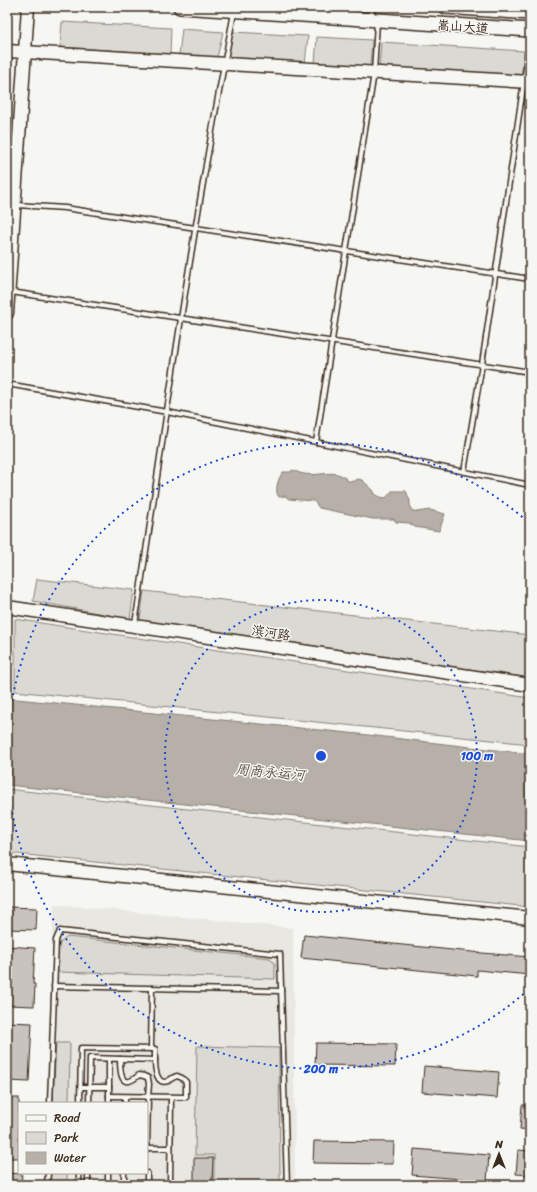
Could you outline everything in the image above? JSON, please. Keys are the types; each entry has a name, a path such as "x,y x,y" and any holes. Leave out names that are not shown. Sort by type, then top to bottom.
{"main road":[{"name":"嵩山大道","path":"180,7 214,8 234,11 374,16 530,30"},
{"name":"嵩山大道","path":"446,7 528,11"}],"street":[{"path":"7,313 28,7"},
{"path":"7,51 527,82"},
{"name":"滨河路","path":"7,607 530,685"},
{"path":"7,864 530,918"}],"lane":[{"path":"135,626 181,317 234,11"},
{"path":"316,442 374,73 374,16"},
{"path":"464,472 527,82 530,41"},
{"path":"14,204 65,208 196,227 530,279"},
{"path":"8,291 530,372"},
{"path":"7,384 167,412 530,485"},
{"path":"50,1102 56,940 60,931 280,954 287,1185"},
{"path":"54,986 281,991"},
{"path":"151,1049 152,988"},
{"path":"80,1102 81,1048 156,1049 155,1060 158,1077 161,1080 168,1081 177,1076 186,1082 186,1098 109,1096"},
{"path":"90,1102 90,1058 155,1060"},
{"path":"109,1059 109,1102"},
{"path":"120,1059 120,1073 122,1078 126,1081 131,1081 139,1075 148,1078 148,1102"},
{"path":"81,1087 109,1087"},
{"path":"125,1097 125,1102"},
{"path":"170,1185 171,1097"},
{"path":"148,1149 170,1148"},
{"path":"47,1185 48,1174"},
{"path":"79,1174 79,1185"},
{"path":"88,1174 88,1185"},
{"path":"108,1174 108,1185"},
{"path":"124,1174 124,1185"},
{"path":"147,1174 147,1185"}],"shaded area":[{"path":"54,904 293,928 295,1185 42,1185 43,1174 148,1174 148,1102 46,1102"}],"green space":[{"path":"62,22 171,28 170,54 60,47"},
{"path":"182,29 223,32 217,58 179,55"},
{"path":"233,32 308,36 305,64 226,57"},
{"path":"317,37 372,40 370,66 315,63"},
{"path":"381,42 524,51 521,79 379,70"},
{"path":"37,579 134,590 130,619 33,601"},
{"path":"144,591 530,635 530,678 140,620"},
{"path":"15,619 530,698 530,744 15,691"},
{"path":"7,789 530,847 530,907 7,853"},
{"path":"68,937 270,958 275,964 275,979 58,972 58,947 63,940"},
{"path":"56,1043 70,1043 69,1102 53,1102"},
{"path":"197,1046 279,1048 280,1185 214,1185 214,1155 195,1155"},
{"path":"51,1174 67,1174 67,1185 50,1185"}],"water":[{"path":"293,470 299,473 311,475 328,473 339,474 348,481 358,479 362,480 373,490 375,494 380,497 386,498 392,491 406,491 410,501 411,510 417,512 430,510 445,514 439,531 415,527 409,523 396,522 394,519 373,519 319,508 314,501 289,499 285,496 279,497 277,488 281,475 283,472 290,472"},
{"name":"周商永运河","path":"7,698 368,735 530,754 530,841 7,785"}],"building":[{"path":"8,907 37,908 36,930 7,929"},
{"path":"304,935 530,957 530,975 477,970 477,976 301,958"},
{"path":"7,946 35,948 33,984 35,984 34,1006 7,1005"},
{"path":"7,1022 32,1023 29,1082 7,1081"},
{"path":"316,1043 396,1044 395,1066 315,1065"},
{"path":"424,1066 499,1072 497,1098 422,1092"},
{"path":"7,1098 19,1098 18,1158 7,1158"},
{"path":"522,1105 530,1106 530,1130 520,1129"},
{"path":"314,1141 394,1142 393,1164 313,1163"},
{"path":"414,1149 489,1155 487,1181 412,1175"},
{"path":"518,1150 530,1151 530,1175 516,1174"},
{"path":"194,1158 213,1158 212,1185 194,1185"},
{"path":"7,1173 22,1174 21,1185 7,1185"}]}
